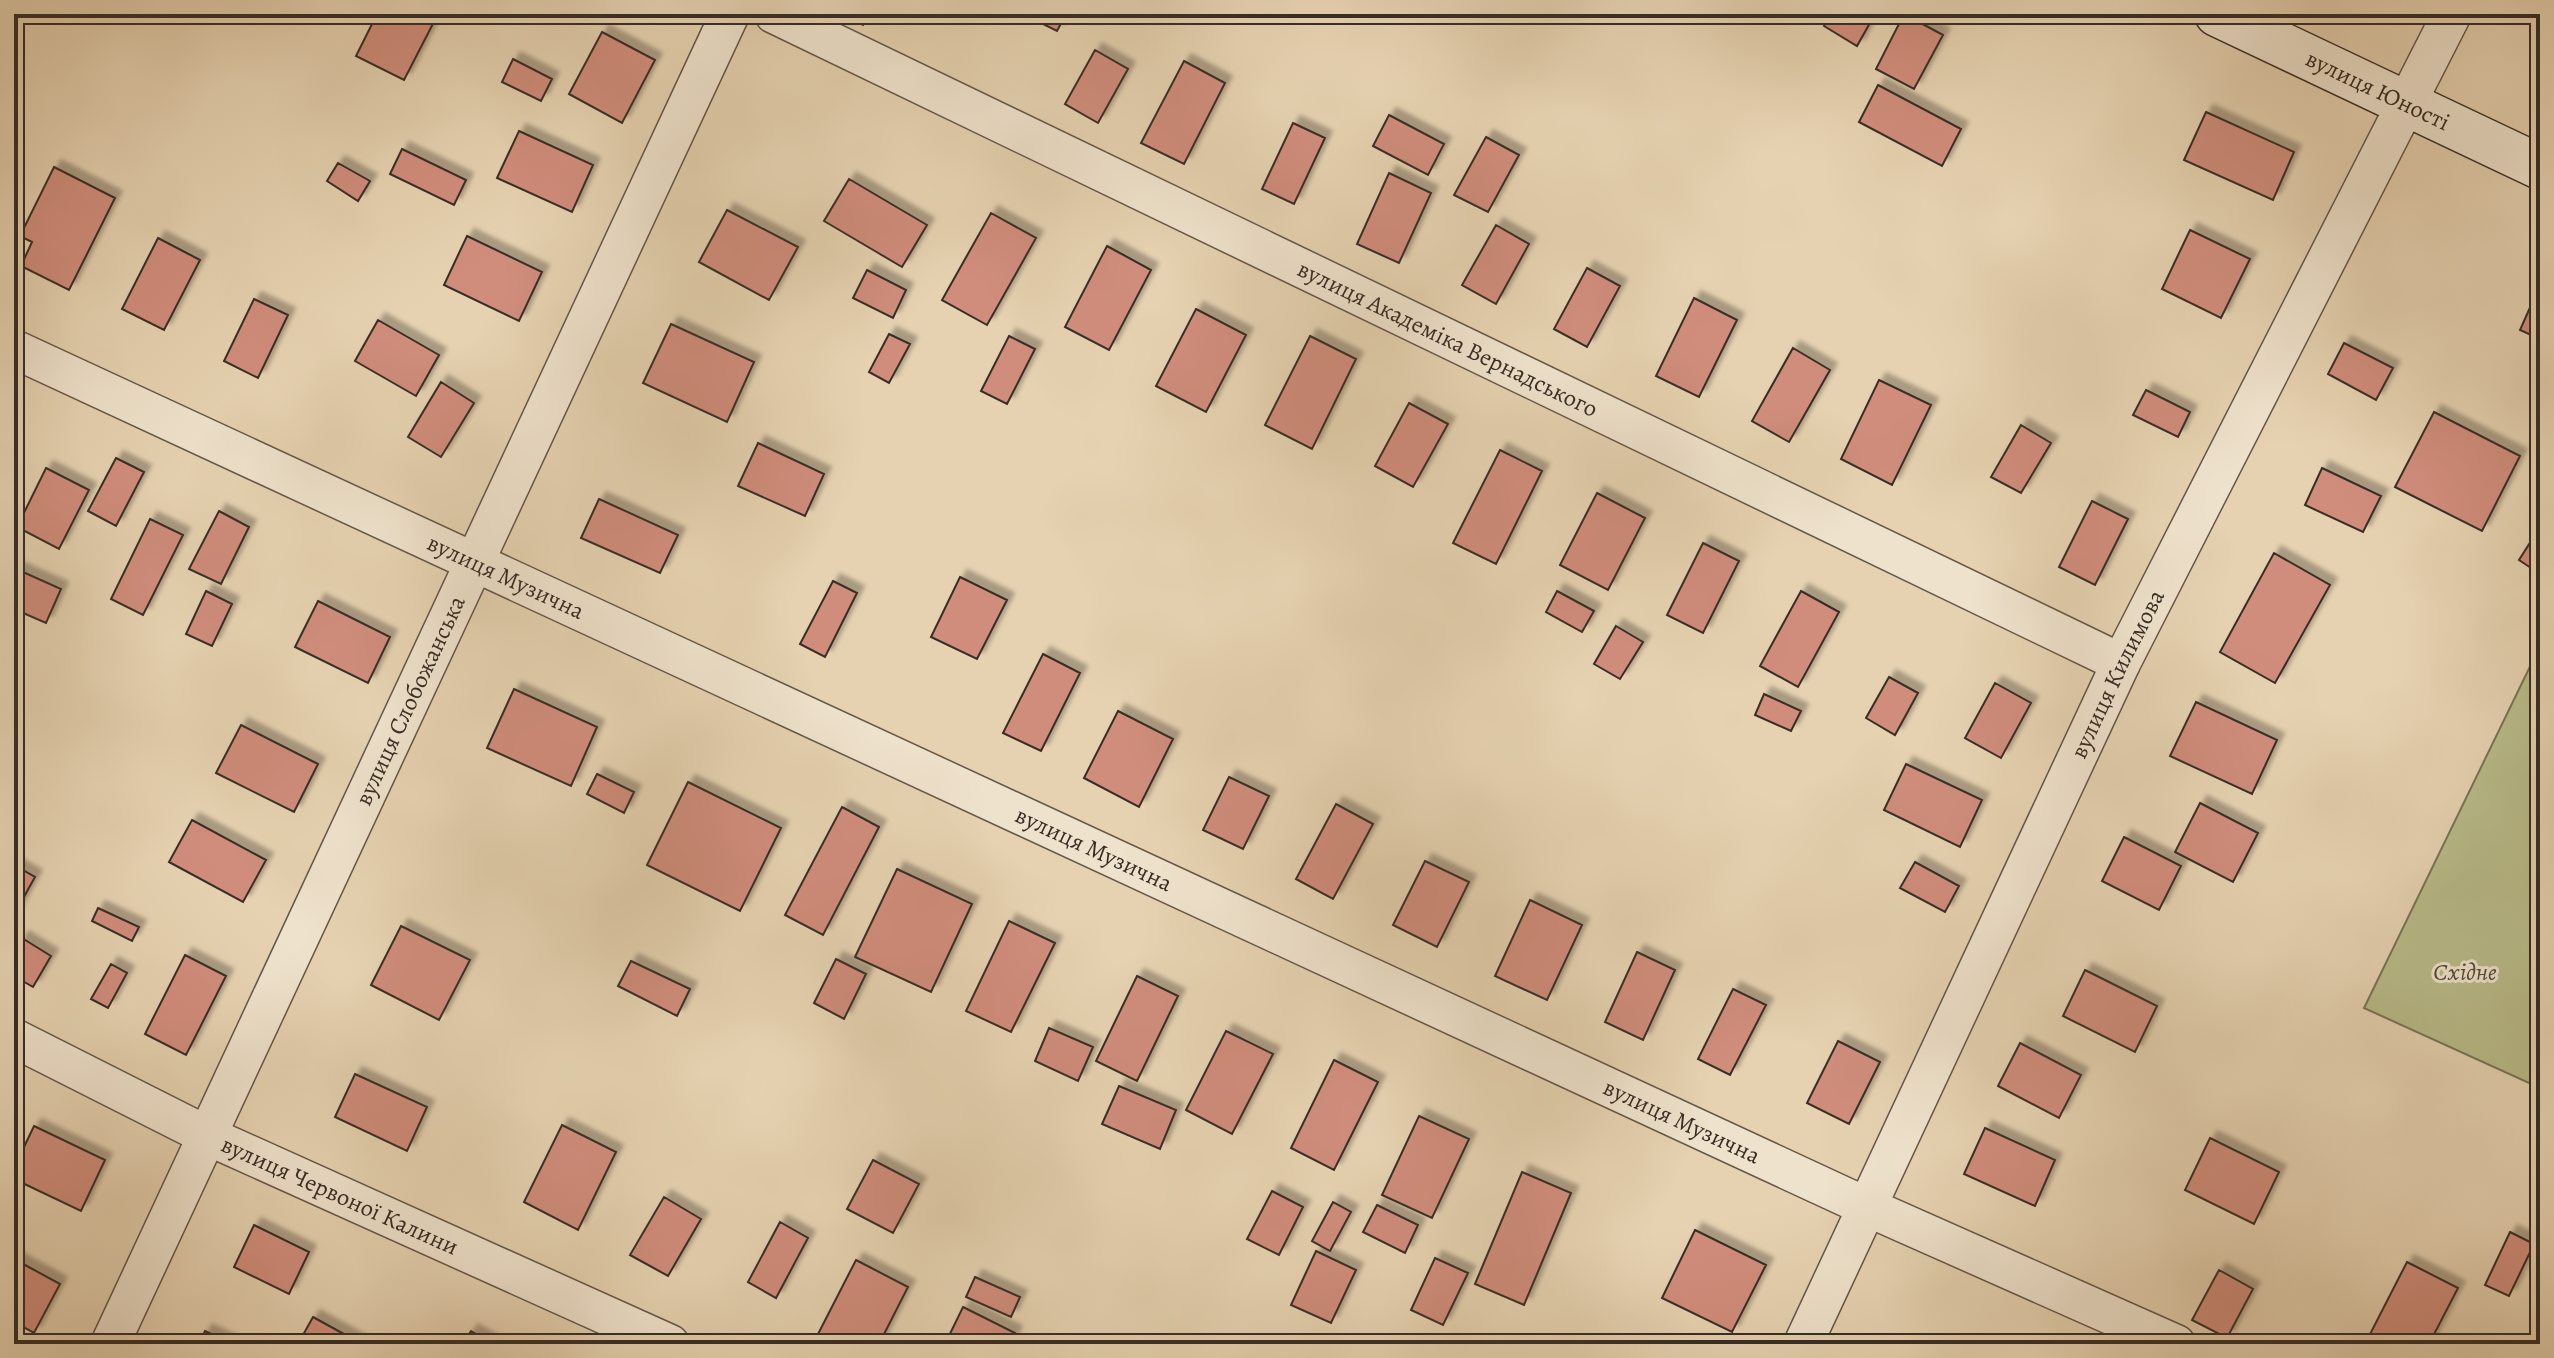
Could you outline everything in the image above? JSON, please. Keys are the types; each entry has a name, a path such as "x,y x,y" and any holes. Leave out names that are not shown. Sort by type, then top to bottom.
{"street":[{"name":"вулиця Слобожанська","path":"110,1344 478,561 730,14"},
{"name":"вулиця Академіка Вернадського","path":"774,14 2121,663"},
{"name":"вулиця Юності","path":"2217,14 2540,167"},
{"name":"вулиця Килимова","path":"1803,1344 2121,663 2452,14"},
{"name":"вулиця Музична","path":"14,349 478,561 1865,1206 2176,1344"},
{"name":"вулиця Червоної Калини","path":"14,1038 208,1136 670,1344"}],"green space":[{"name":"Східне","path":"2540,646 2540,1088 2364,1008"}],"building":[{"path":"377,14 438,14 404,80 356,56"},
{"path":"842,14 869,14 863,25"},
{"path":"1038,14 1066,14 1057,31 1035,20"},
{"path":"1831,14 1875,14 1857,46 1824,26"},
{"path":"1904,14 1943,35 1914,89 1876,69"},
{"path":"602,32 655,60 622,123 569,94"},
{"path":"1095,50 1128,69 1098,123 1065,104"},
{"path":"513,59 552,79 541,101 502,82"},
{"path":"1184,61 1225,83 1184,164 1141,143"},
{"path":"1878,85 1961,129 1942,166 1859,122"},
{"path":"2206,112 2294,152 2273,200 2184,160"},
{"path":"1389,115 1444,144 1428,175 1373,146"},
{"path":"1293,123 1325,138 1294,204 1262,189"},
{"path":"519,131 593,165 572,212 497,178"},
{"path":"1486,137 1519,155 1488,212 1454,195"},
{"path":"402,149 466,180 454,205 390,174"},
{"path":"338,163 370,181 358,201 327,181"},
{"path":"54,167 115,198 69,290 21,266 32,242 20,236"},
{"path":"1389,173 1431,193 1399,263 1357,244"},
{"path":"849,179 927,225 902,267 824,221"},
{"path":"727,210 798,247 769,300 699,262"},
{"path":"991,213 1036,238 987,325 942,300"},
{"path":"1496,225 1529,244 1496,304 1462,285"},
{"path":"2190,230 2250,259 2221,318 2162,289"},
{"path":"467,236 542,272 519,321 444,285"},
{"path":"158,238 200,260 164,330 122,309"},
{"path":"1107,246 1151,270 1109,350 1065,327"},
{"path":"1587,268 1620,286 1587,347 1554,329"},
{"path":"867,270 906,290 893,318 853,298"},
{"path":"2540,285 2540,339 2520,330"},
{"path":"1694,298 1737,320 1699,397 1656,376"},
{"path":"254,299 288,315 258,378 224,361"},
{"path":"1196,309 1246,335 1206,412 1156,386"},
{"path":"378,320 439,355 416,396 355,361"},
{"path":"671,324 754,362 727,422 643,383"},
{"path":"889,334 910,344 889,383 869,372"},
{"path":"1009,336 1035,349 1007,404 981,391"},
{"path":"1310,336 1356,359 1312,449 1265,425"},
{"path":"2344,343 2393,368 2376,400 2328,374"},
{"path":"1793,348 1830,370 1789,442 1752,421"},
{"path":"1879,380 1931,405 1892,485 1841,459"},
{"path":"441,382 474,403 441,457 408,437"},
{"path":"2146,390 2190,412 2178,437 2133,415"},
{"path":"1409,403 1448,424 1413,487 1375,466"},
{"path":"2434,412 2520,456 2482,531 2395,487"},
{"path":"2021,425 2051,443 2021,493 1991,477"},
{"path":"758,443 824,474 805,516 738,486"},
{"path":"1500,450 1542,471 1496,564 1453,543"},
{"path":"116,458 144,472 116,526 88,511"},
{"path":"46,468 89,490 59,549 17,527"},
{"path":"2322,468 2381,496 2363,532 2305,505"},
{"path":"1597,493 1645,518 1608,590 1560,565"},
{"path":"599,499 678,535 660,573 581,538"},
{"path":"2092,501 2128,519 2095,585 2059,567"},
{"path":"219,511 249,527 221,584 189,569"},
{"path":"150,519 183,535 143,615 111,599"},
{"path":"2540,527 2540,574 2519,560"},
{"path":"1703,543 1739,561 1703,633 1667,615"},
{"path":"2274,553 2330,585 2275,683 2220,652"},
{"path":"14,568 61,589 46,623 14,609"},
{"path":"960,577 1007,600 977,659 931,637"},
{"path":"833,581 857,593 825,657 800,644"},
{"path":"206,591 232,604 212,646 186,634"},
{"path":"1557,591 1594,611 1582,632 1546,612"},
{"path":"1801,591 1839,612 1798,687 1760,666"},
{"path":"318,601 390,637 368,683 295,647"},
{"path":"1616,626 1643,642 1620,679 1594,664"},
{"path":"1043,654 1080,673 1041,751 1003,733"},
{"path":"1889,677 1918,693 1895,735 1866,718"},
{"path":"1995,683 2031,703 2001,758 1965,738"},
{"path":"514,689 597,727 571,786 487,748"},
{"path":"1764,694 1801,711 1791,731 1755,715"},
{"path":"2196,702 2277,740 2252,794 2170,756"},
{"path":"1118,711 1173,739 1139,807 1084,778"},
{"path":"241,725 318,764 294,812 216,773"},
{"path":"1906,764 1982,800 1960,847 1884,810"},
{"path":"597,774 634,792 624,813 587,794"},
{"path":"1229,777 1269,796 1243,849 1203,830"},
{"path":"688,782 781,828 740,911 647,865"},
{"path":"2200,803 2258,833 2233,882 2175,852"},
{"path":"1336,804 1373,824 1333,899 1296,879"},
{"path":"842,807 879,827 823,935 785,915"},
{"path":"192,820 266,860 243,902 169,862"},
{"path":"2124,837 2181,866 2159,910 2102,881"},
{"path":"1425,861 1469,882 1437,947 1393,925"},
{"path":"1915,862 1959,886 1945,912 1900,888"},
{"path":"14,865 35,877 14,915"},
{"path":"897,869 972,904 931,992 855,957"},
{"path":"1530,900 1582,925 1547,1000 1495,976"},
{"path":"98,908 139,927 132,941 92,921"},
{"path":"1009,921 1055,943 1011,1032 966,1011"},
{"path":"401,926 470,960 439,1020 371,985"},
{"path":"22,938 51,956 33,987 14,976 14,951"},
{"path":"1637,952 1675,970 1643,1040 1605,1022"},
{"path":"185,955 226,976 186,1055 145,1034"},
{"path":"836,959 866,974 844,1019 814,1003"},
{"path":"631,961 690,989 677,1016 618,986"},
{"path":"111,964 127,973 108,1008 91,999"},
{"path":"2085,970 2157,1006 2135,1052 2063,1016"},
{"path":"1137,976 1178,996 1137,1081 1096,1061"},
{"path":"1733,989 1766,1005 1730,1075 1698,1059"},
{"path":"1049,1028 1093,1047 1078,1081 1035,1061"},
{"path":"1226,1031 1273,1054 1232,1134 1186,1110"},
{"path":"1838,1041 1880,1062 1849,1124 1807,1103"},
{"path":"2020,1043 2081,1075 2059,1118 1998,1086"},
{"path":"1334,1060 1378,1082 1334,1170 1291,1148"},
{"path":"355,1074 427,1107 407,1151 335,1117"},
{"path":"1119,1086 1176,1110 1160,1149 1102,1124"},
{"path":"1419,1116 1469,1139 1432,1218 1382,1195"},
{"path":"562,1125 616,1152 578,1230 524,1202"},
{"path":"34,1126 105,1160 81,1211 14,1179 14,1168"},
{"path":"1985,1128 2055,1160 2035,1206 1964,1174"},
{"path":"2210,1138 2279,1172 2254,1224 2185,1190"},
{"path":"873,1160 919,1184 893,1233 847,1209"},
{"path":"1522,1172 1571,1193 1524,1305 1475,1284"},
{"path":"1272,1191 1303,1207 1279,1255 1247,1239"},
{"path":"664,1197 701,1219 668,1276 630,1255"},
{"path":"1333,1202 1351,1212 1330,1251 1312,1241"},
{"path":"1377,1205 1418,1225 1405,1253 1363,1232"},
{"path":"780,1222 808,1238 776,1298 748,1282"},
{"path":"254,1225 309,1252 289,1294 234,1267"},
{"path":"1695,1230 1766,1265 1732,1332 1662,1298"},
{"path":"2510,1232 2534,1244 2509,1296 2485,1285"},
{"path":"1316,1251 1356,1270 1331,1323 1291,1305"},
{"path":"1435,1258 1468,1273 1443,1325 1411,1310"},
{"path":"14,1259 60,1284 34,1333 14,1322"},
{"path":"856,1260 908,1287 879,1344 834,1344 817,1336"},
{"path":"2407,1262 2458,1288 2429,1344 2365,1344"},
{"path":"2219,1270 2253,1289 2227,1338 2192,1320"},
{"path":"975,1277 1020,1297 1011,1317 966,1297"},
{"path":"963,1307 1015,1333 1010,1344 945,1344"},
{"path":"313,1317 362,1344 298,1344"},
{"path":"205,1331 233,1344 199,1344"},
{"path":"471,1331 494,1344 463,1344"}]}
